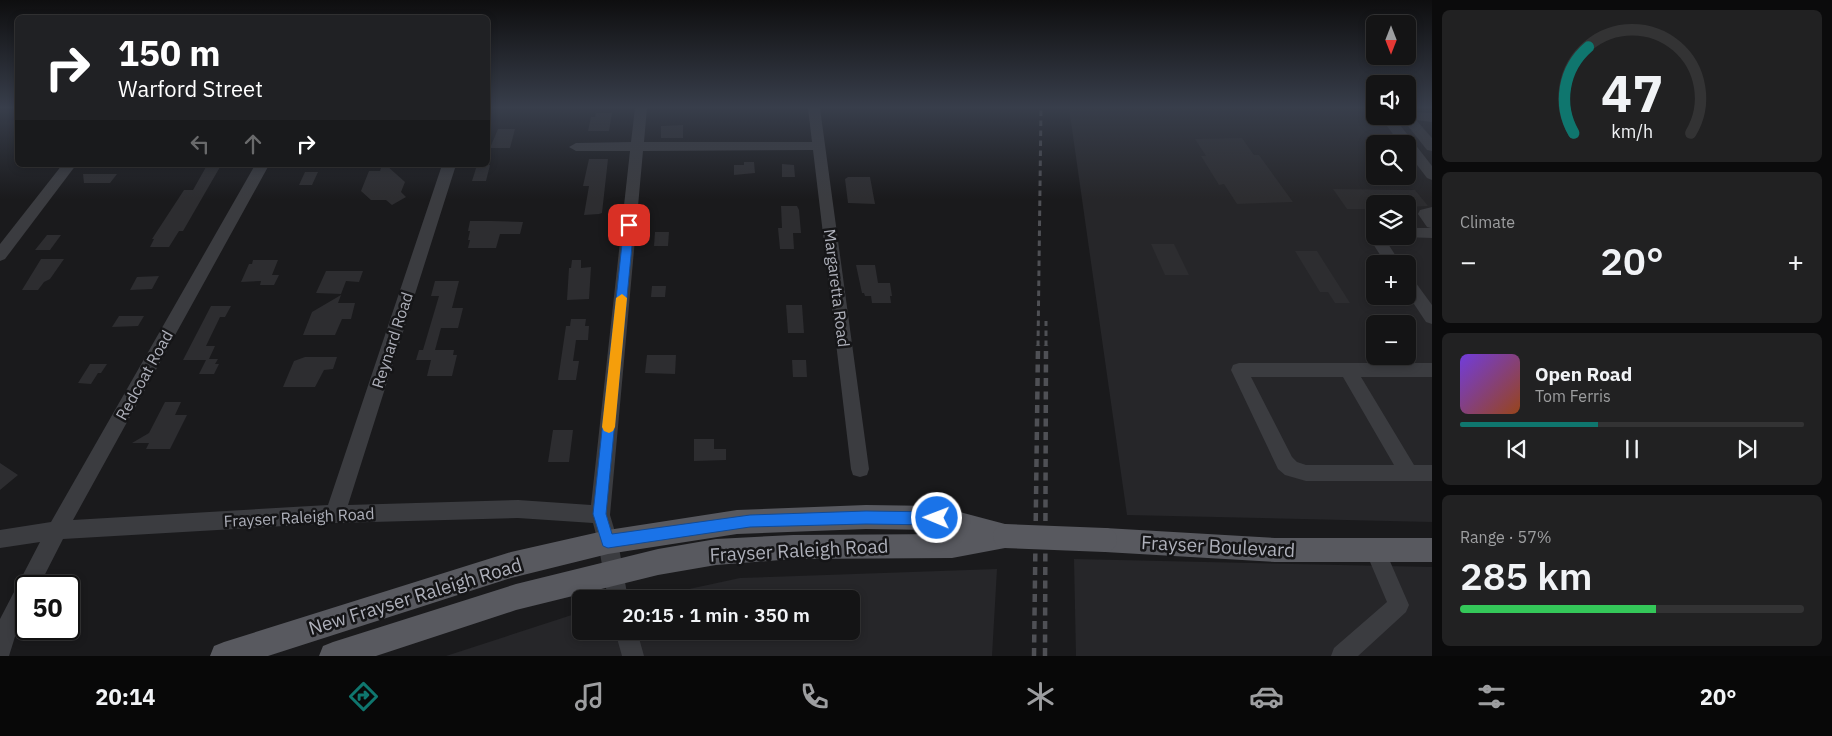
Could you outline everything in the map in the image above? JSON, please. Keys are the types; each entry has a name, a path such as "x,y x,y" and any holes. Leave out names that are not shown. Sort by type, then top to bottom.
{"main road":[{"name":"Frayser Raleigh Road","path":"608,542 737,522 866,517 937,518 1005,536"},
{"name":"Frayser Raleigh Road","path":"613,572 716,552 793,547 952,546 1005,536"},
{"name":"Frayser Boulevard","path":"1005,536 1275,550 1432,550"},
{"name":"New Frayser Raleigh Road","path":"224,656 511,565 608,542"},
{"name":"New Frayser Raleigh Road","path":"333,656 516,597 613,572"}],"street":[{"path":"616,590 608,542 600,514 638,139"},
{"name":"Margaretta Road","path":"818,139 860,469"},
{"path":"576,147 819,146"},
{"path":"1416,155 1432,175"},
{"path":"0,255 67,167"},
{"name":"Redcoat Road","path":"34,575 57,530 261,167"},
{"name":"Reynard Road","path":"335,514 448,167"},
{"path":"1432,212 1425,214 1432,223"},
{"path":"1416,233 1432,233"},
{"path":"1379,245 1387,255"},
{"path":"1416,291 1426,302 1432,318"},
{"path":"1432,370 1239,370 1285,463 1292,469 1306,473 1432,473"},
{"path":"1348,370 1409,473"},
{"name":"Frayser Raleigh Road","path":"0,539 57,530 335,514 518,509 600,514"},
{"path":"1342,656 1399,604 1375,550"},
{"path":"0,651 15,611"},
{"path":"628,640 632,656"}],"shaded area":[{"path":"1073,139 1366,139 1366,185 1416,185 1416,139 1432,139 1432,522 1127,515"},
{"path":"1074,559 1432,567 1432,656 1076,656"},
{"path":"997,569 992,656 446,656 572,615 572,640 860,640 860,590 685,590 740,578"}],"building":[{"path":"494,139 512,139 510,148 490,148"},
{"path":"1195,139 1242,139 1254,155 1259,155 1293,202 1237,204 1224,184 1219,185 1201,156 1206,156"},
{"path":"589,159 608,159 602,213 584,215 589,186 583,186"},
{"path":"744,162 754,162 755,173 734,175 734,165 744,165"},
{"path":"782,164 794,165 795,177 782,177"},
{"path":"206,167 220,167 183,231 179,231 169,247 150,247 154,239 152,239 184,190 193,190"},
{"path":"381,167 388,167 405,182 401,192 406,197 392,205 386,200 371,200 361,191 369,171 380,171"},
{"path":"476,167 490,167 486,181 472,181"},
{"path":"305,172 318,172 312,185 299,185"},
{"path":"83,174 117,174 110,183 84,183"},
{"path":"848,177 870,177 875,204 848,203 845,179"},
{"path":"1333,189 1415,190 1428,206 1416,207 1416,195 1366,195 1366,209 1347,209"},
{"path":"781,206 797,206 799,210 801,233 793,233 794,249 780,249 778,228 782,228"},
{"path":"470,221 523,222 520,234 500,234 496,248 468,248"},
{"path":"655,232 669,232 668,246 654,246"},
{"path":"47,235 61,235 50,250 35,250"},
{"path":"1151,244 1174,244 1189,275 1165,275"},
{"path":"1295,251 1317,251 1350,303 1335,303 1328,292 1320,292"},
{"path":"41,259 64,259 50,279 44,282 38,290 22,290"},
{"path":"253,260 278,260 272,275 279,275 274,285 260,285 261,281 241,282 249,264 252,264"},
{"path":"572,260 581,260 581,268 591,267 589,299 567,300 569,268 571,268"},
{"path":"856,265 875,265 878,283 890,283 891,303 872,303 871,296 865,296 862,293"},
{"path":"326,271 363,271 359,282 346,281 341,294 316,293"},
{"path":"159,276 152,289 130,290 137,277"},
{"path":"435,281 459,281 452,308 463,308 458,328 441,328 435,350 454,350 453,355 457,355 452,376 427,376 431,360 416,360 419,350 423,350 439,296 431,296"},
{"path":"652,286 666,286 665,297 651,297"},
{"path":"341,295 338,303 355,303 351,319 342,319 335,335 303,335 312,312"},
{"path":"786,305 802,305 804,333 788,333"},
{"path":"211,306 231,306 225,317 220,317 206,346 215,346 209,359 218,359 215,364 219,364 214,374 199,374 206,360 183,360"},
{"path":"119,316 144,316 138,326 112,327"},
{"path":"571,319 586,319 585,326 589,326 588,340 576,340 573,361 579,361 576,380 558,380 566,326 570,326"},
{"path":"647,355 676,355 675,374 645,373"},
{"path":"305,357 337,357 333,369 324,370 315,387 283,387 294,361"},
{"path":"792,360 806,360 807,377 793,377"},
{"path":"90,364 107,364 91,384 78,383"},
{"path":"165,402 181,402 175,415 187,415 170,449 146,449 149,443 132,443 149,433"},
{"path":"553,430 573,430 569,462 548,462"},
{"path":"694,439 714,439 714,449 726,449 726,460 694,461"},
{"path":"0,463 18,475 0,490"}],"railway":[{"path":"1038,346 1041,139"},
{"path":"1046,321 1046,345"},
{"path":"1034,656 1038,345"},
{"path":"1045,656 1046,345"}],"slow traffic":[{"path":"609,427 622,298"}],"route":[{"path":"629,225 600,514 608,542 750,521 866,517 937,518"}]}
